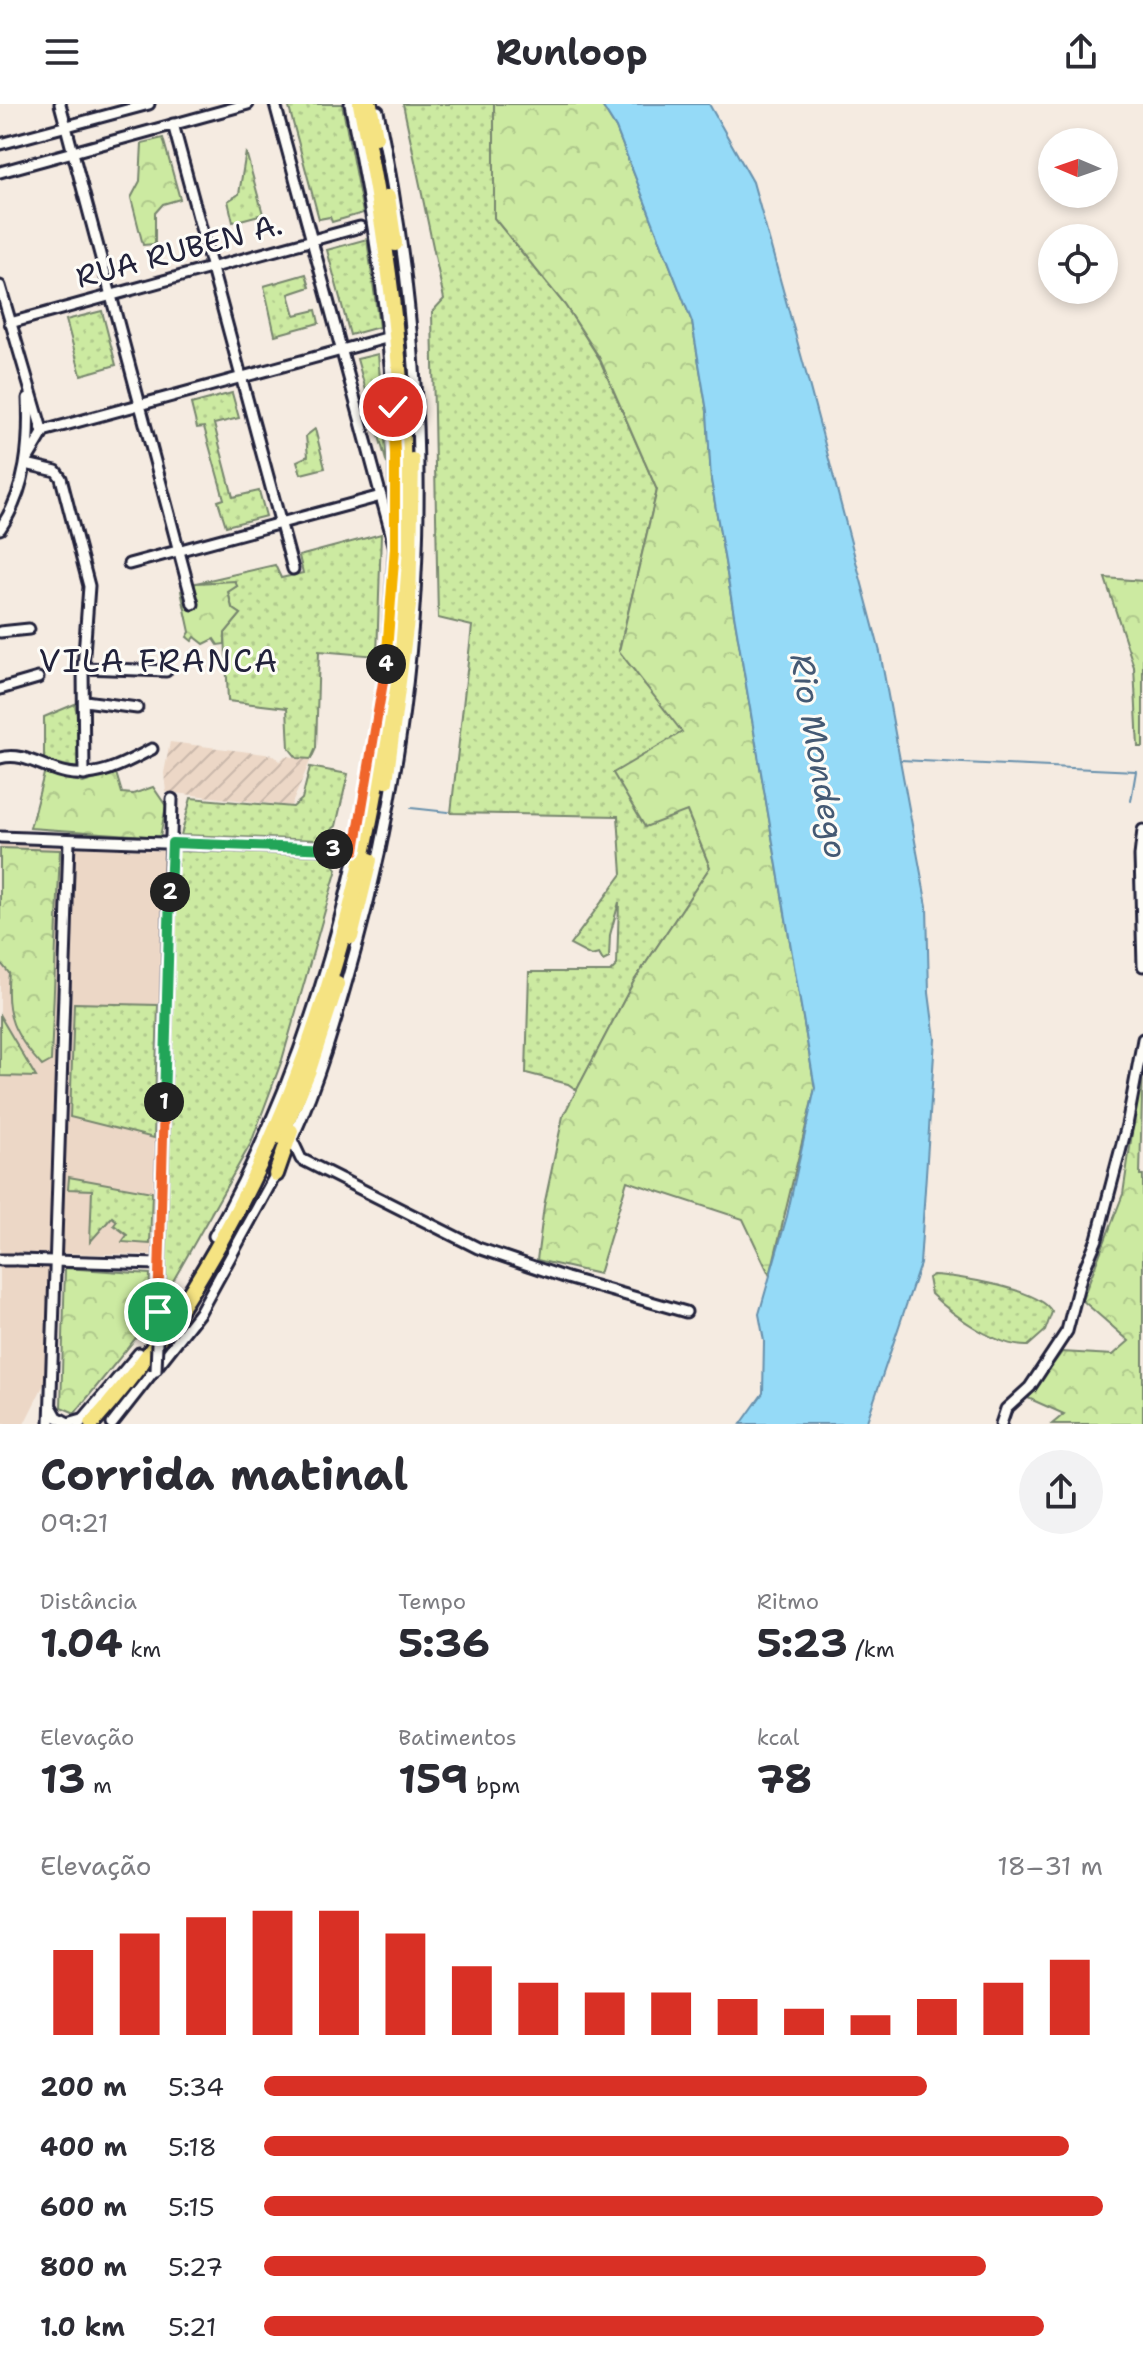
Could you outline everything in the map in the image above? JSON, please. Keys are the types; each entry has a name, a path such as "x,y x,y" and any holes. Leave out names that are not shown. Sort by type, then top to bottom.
{"highway":[{"path":"85,1422 170,1328 206,1270 290,1105 336,954 370,819 383,740 402,551 403,443 390,271 360,104"},
{"path":"101,1424 174,1334 209,1281 245,1217 330,1007 363,889 391,755 409,605 412,443 403,313 392,223 370,104"},
{"path":"376,250 394,315"},
{"path":"252,1162 290,1105"},
{"path":"278,1169 291,1132 290,1105"}],"street":[{"path":"60,104 193,604"},
{"path":"0,144 149,104"},
{"path":"0,172 248,104"},
{"path":"275,104 395,548"},
{"path":"52,1397 57,1417 68,1423 85,1422 167,1316 210,1243 252,1162 278,1100 318,989 355,850 382,695 395,548 395,444 376,250 350,104"},
{"path":"112,1424 156,1371 217,1285 292,1140 332,1036 382,843 399,756 416,606 420,443 411,312 400,222 377,104"},
{"path":"173,124 293,569"},
{"name":"RUA RUBEN A.","path":"10,323 360,227"},
{"path":"0,286 28,389 36,433 12,508 0,529"},
{"path":"36,433 386,338"},
{"path":"27,462 56,471 61,478 78,535 90,608 83,668 84,775"},
{"path":"129,564 381,496"},
{"path":"0,507 12,508"},
{"path":"0,632 29,629"},
{"path":"83,668 166,671"},
{"path":"0,689 38,678"},
{"path":"85,701 137,708"},
{"path":"0,756 18,755 67,773 84,775 100,774 152,749"},
{"path":"156,1371 172,799"},
{"path":"1143,830 1143,966"},
{"path":"0,837 355,850"},
{"path":"50,1423 69,841"},
{"path":"1001,1424 1006,1409 1030,1387 1067,1331 1081,1277 1097,1239 1127,1125 1143,1039"},
{"path":"292,1140 301,1159 478,1248 567,1278 686,1312"},
{"path":"278,1169 301,1159"},
{"path":"0,1260 159,1264"}],"shaded area":[{"path":"170,742 273,755 280,761 285,756 311,759 291,806 166,792 164,773"},
{"path":"0,844 166,851 154,1255 51,1253 46,1380 24,1424 0,1424"}],"green space":[{"path":"288,104 342,104 363,213 332,222 330,217 319,219"},
{"path":"403,104 494,104 494,218 565,305 599,358 657,490 619,651 683,732 687,811 710,867 634,981 577,1090 568,1084 526,1073 529,972 610,972 617,965 619,902 610,935 609,958 603,961 599,954 591,956 570,945 622,874 618,816 451,813 472,626 438,618 432,312 444,299"},
{"path":"494,104 601,104 616,128 692,322 707,411 711,480 815,1088 770,1276 743,1219 627,1181 599,1274 537,1260 544,1206 563,1116 634,981 710,867 687,811 645,827 613,773 682,732 619,651 657,490 599,357 565,305 494,218"},
{"path":"163,138 180,199 163,204 155,213 155,244 143,245 131,198 140,181 142,143"},
{"path":"246,152 263,214 233,222 228,201 239,194"},
{"path":"367,239 379,327 350,335 327,250"},
{"path":"306,274 310,287 289,294 295,315 316,310 319,323 275,335 264,286"},
{"path":"102,311 116,365 81,375 66,320"},
{"path":"378,354 387,464 357,359"},
{"path":"232,393 239,418 214,424 233,497 259,491 266,516 226,526 218,501 224,499 204,427 197,428 191,404"},
{"path":"315,429 325,468 301,474 297,461 308,456 306,436"},
{"path":"381,534 377,656 319,651 316,748 311,759 297,758 289,748 287,708 228,701 225,633 241,614 232,608 228,591 237,586 234,582 196,583 275,565 281,578 303,573 299,556"},
{"path":"1105,578 1143,581 1143,747 1138,747 1134,667"},
{"path":"235,581 237,586 228,592 232,608 241,614 225,633 225,644 218,645 214,639 204,644 195,637 192,641 187,637 190,632 181,591 196,583"},
{"path":"75,704 80,731 79,769 44,760 44,717"},
{"path":"310,767 348,774 336,826 319,840 181,835 191,798 293,807 302,799"},
{"path":"45,770 83,783 116,773 122,793 133,794 153,787 166,806 160,837 30,828"},
{"path":"0,848 60,850 51,1061 42,1066 13,1024 8,1001 9,973 0,962"},
{"path":"176,851 326,853 337,869 282,1060 251,1143 164,1297"},
{"path":"74,1003 158,1005 154,1138 70,1117"},
{"path":"0,1016 36,1077 0,1076"},
{"path":"1143,1060 1140,1175 1143,1175 1143,1424 1052,1424 1064,1414 1028,1398 1062,1352 1113,1355 1129,1341 1082,1300 1123,1194"},
{"path":"69,1177 152,1192 150,1244 122,1242 127,1235 114,1225 117,1221 112,1217 90,1242 92,1190 68,1189"},
{"path":"65,1268 150,1274 148,1323 75,1413 61,1407"},
{"path":"933,1275 979,1281 1032,1297 1052,1312 1045,1331 1028,1346 989,1336 931,1294 928,1278"}],"water":[{"name":"Rio Mondego","path":"601,104 709,104 753,182 880,652 927,906 929,993 935,1039 920,1264 866,1424 741,1424 763,1393 764,1341 759,1314 787,1216 815,1088 711,480 707,411 692,322 616,128"}],"waterway":[{"path":"900,760 1136,771 1131,801"},
{"path":"411,808 448,812"}],"district":[{"name":"VILA FRANCA","path":"159,661"}],"route":[{"path":"158,1312 172,843 355,850 374,754 387,649 395,548 393,407"}]}
